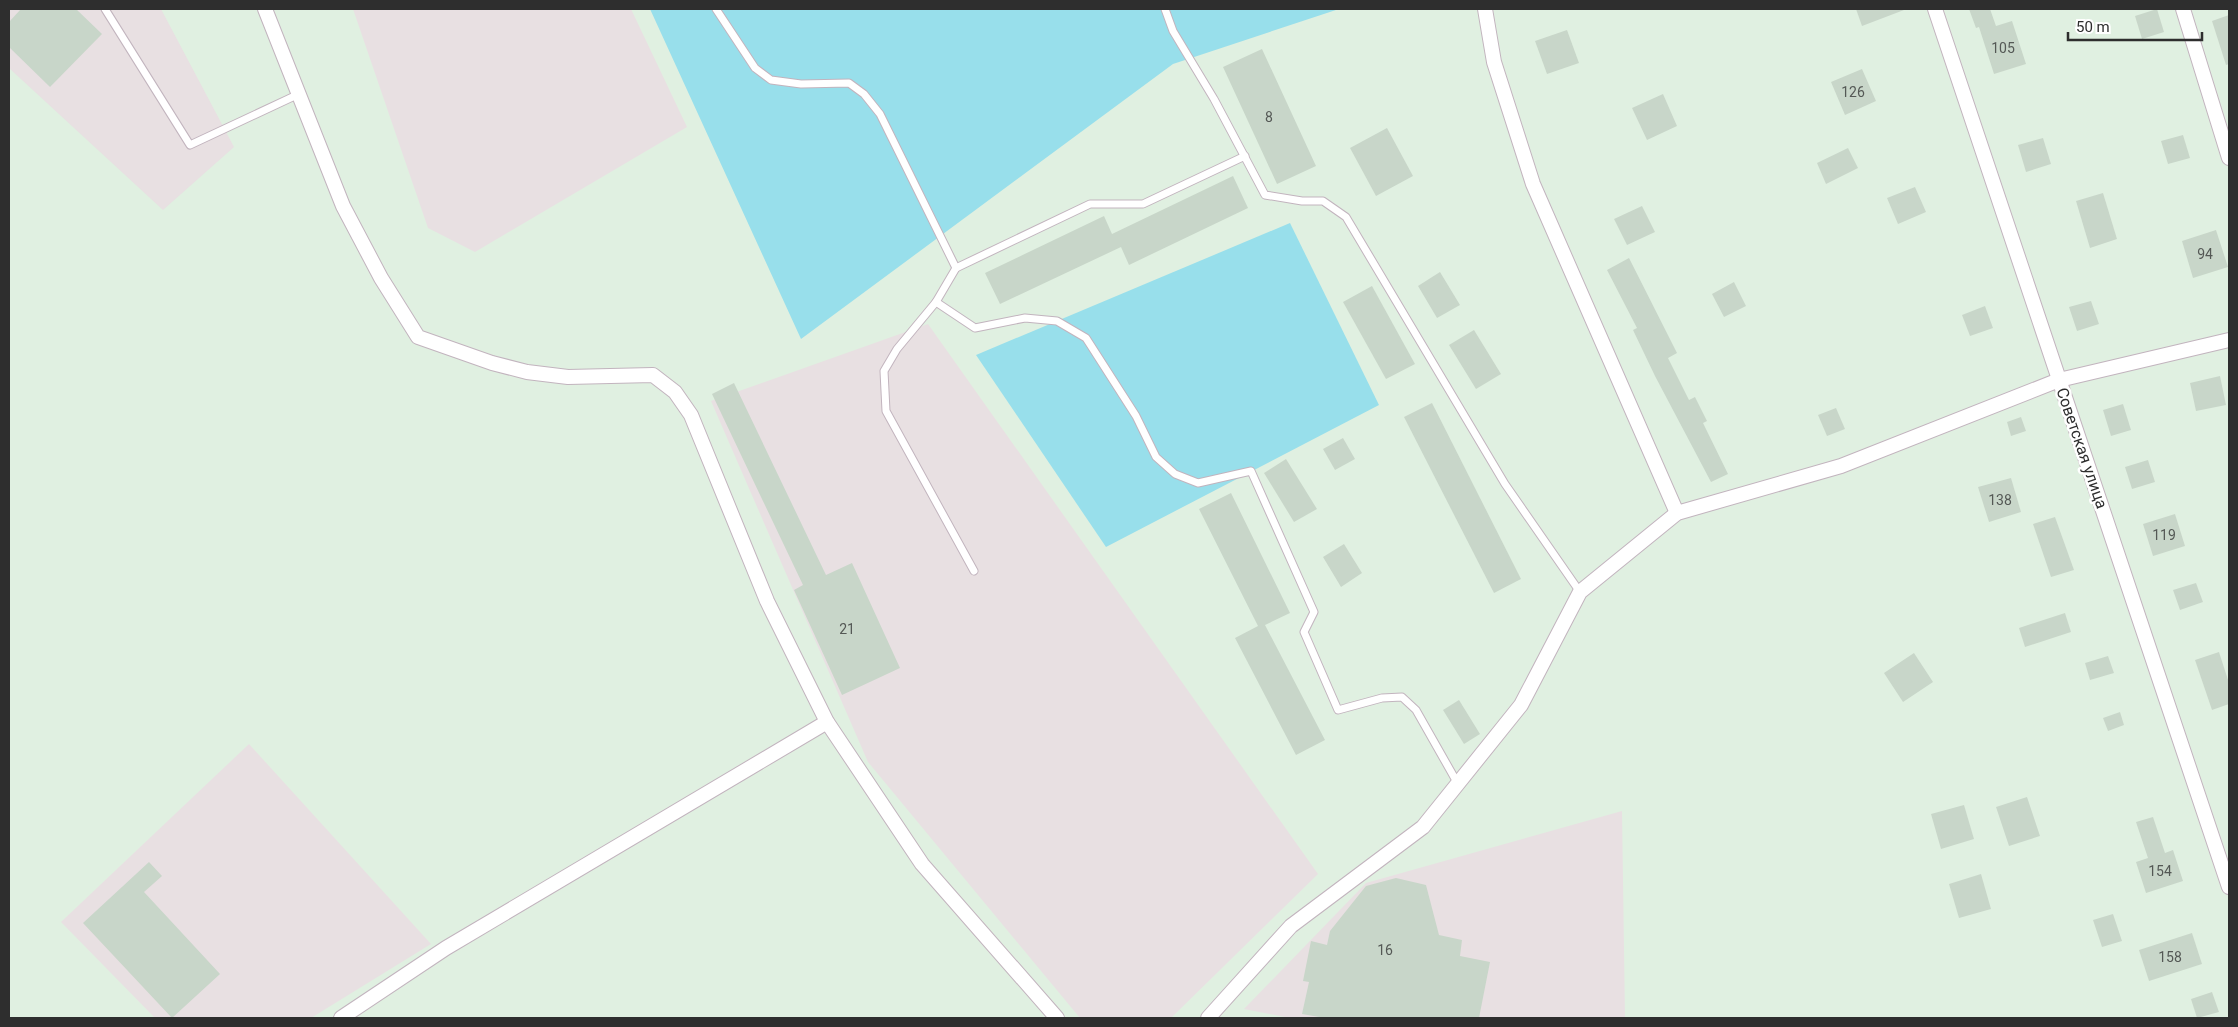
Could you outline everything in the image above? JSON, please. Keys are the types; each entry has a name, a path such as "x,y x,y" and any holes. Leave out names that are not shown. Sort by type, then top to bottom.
{"street":[{"path":"265,9 343,206 381,278 418,337 492,363 527,372 568,377 653,376 675,392 691,416 767,601 827,722 922,864 1058,1018"},
{"path":"1485,9 1494,62 1533,184 1677,513"},
{"name":"Советская улица","path":"1935,9 2229,887"},
{"path":"2183,9 2229,158"},
{"path":"1208,1018 1291,926 1423,827 1521,705 1580,592 1677,513 1841,466 2060,380 2229,340"},
{"path":"340,1018 446,948 827,722"}],"lane":[{"path":"105,9 190,145 299,94"},
{"path":"716,9 755,68 771,80 801,84 849,83 864,94 880,114 956,268"},
{"path":"1165,9 1173,31 1265,194 1302,201 1323,200 1346,217 1505,484 1580,592"},
{"path":"974,571 886,411 884,371 897,349 936,302 956,268 1090,204 1144,204 1245,156"},
{"path":"936,302 975,328 1025,318 1057,320 1086,338 1136,416 1156,457 1175,474 1198,483 1251,471 1314,612 1304,632 1338,710 1382,698 1402,697 1416,710 1458,784"}],"shaded area":[{"path":"9,9 161,9 234,147 163,210 9,68"},
{"path":"353,9 631,9 687,127 475,252 428,228"},
{"path":"650,9 1339,9 1173,64 801,339"},
{"path":"1290,223 1379,405 1106,547 976,355"},
{"path":"928,324 1318,874 1171,1018 1080,1018 868,762 711,401"},
{"path":"249,744 431,944 311,1018 155,1018 61,922"},
{"path":"1622,811 1625,1018 1290,1018 1244,1009 1366,883"}],"building":[{"path":"21,9 76,9 102,34 50,87 9,47 9,22"},
{"path":"1856,9 1904,9 1904,10 1862,26"},
{"path":"1969,9 1990,9 1996,26 2012,21 2026,64 1994,74 1979,27 1976,28"},
{"path":"2157,9 2164,32 2142,39 2135,16"},
{"path":"2229,15 2229,64 2226,65 2212,21"},
{"path":"1567,30 1579,63 1547,74 1535,41"},
{"path":"1262,49 1316,166 1277,184 1223,67"},
{"path":"1862,69 1876,101 1845,115 1831,82"},
{"path":"1663,94 1677,126 1647,140 1632,108"},
{"path":"1387,128 1413,176 1376,196 1350,148"},
{"path":"2183,135 2190,158 2168,164 2161,141"},
{"path":"2043,138 2051,164 2026,172 2018,145"},
{"path":"1848,148 1858,168 1826,184 1817,163"},
{"path":"1233,176 1248,208 1129,265 1121,247 1000,304 985,273 1104,216 1112,234"},
{"path":"1915,187 1926,212 1898,224 1887,198"},
{"path":"2103,193 2117,239 2090,248 2076,201"},
{"path":"1642,206 1655,232 1627,245 1614,219"},
{"path":"2216,230 2228,267 2193,278 2182,241"},
{"path":"1629,258 1677,353 1668,358 1689,400 1695,397 1707,421 1703,423 1728,474 1711,482 1655,376 1633,330 1637,328 1607,270"},
{"path":"1440,272 1460,305 1437,318 1418,286"},
{"path":"1734,282 1746,306 1724,317 1712,294"},
{"path":"1372,286 1415,364 1386,379 1343,302"},
{"path":"2091,301 2099,324 2077,331 2069,307"},
{"path":"1985,306 1993,328 1970,336 1962,315"},
{"path":"1474,330 1501,374 1476,389 1449,345"},
{"path":"2220,376 2226,405 2196,411 2190,383"},
{"path":"734,383 826,575 852,563 900,668 842,695 794,590 803,585 712,394"},
{"path":"1432,403 1521,579 1494,593 1404,417"},
{"path":"2123,404 2131,430 2111,436 2103,410"},
{"path":"1836,408 1845,429 1827,436 1818,415"},
{"path":"2021,417 2026,431 2011,436 2007,422"},
{"path":"1343,438 1355,459 1335,470 1323,449"},
{"path":"1286,459 1317,509 1294,522 1264,473"},
{"path":"2148,460 2155,482 2132,489 2125,467"},
{"path":"2011,478 2021,512 1989,522 1978,487"},
{"path":"1231,493 1290,613 1265,625 1325,740 1296,755 1235,638 1258,626 1199,509"},
{"path":"2175,514 2185,546 2153,556 2143,524"},
{"path":"2055,517 2074,570 2051,577 2033,524"},
{"path":"1344,544 1362,573 1341,587 1323,557"},
{"path":"2196,583 2203,602 2180,610 2173,590"},
{"path":"2065,613 2071,632 2025,647 2019,628"},
{"path":"2219,652 2229,683 2229,704 2212,710 2195,660"},
{"path":"1914,653 1933,682 1903,702 1884,673"},
{"path":"2108,656 2114,673 2090,680 2085,663"},
{"path":"1459,700 1480,734 1464,744 1443,710"},
{"path":"2120,712 2124,725 2108,731 2103,718"},
{"path":"2027,797 2040,836 2009,846 1996,807"},
{"path":"1964,805 1974,839 1941,849 1931,814"},
{"path":"2153,817 2165,853 2173,850 2183,881 2146,893 2136,862 2148,858 2136,822"},
{"path":"149,862 162,876 144,892 220,974 172,1018 83,923"},
{"path":"1981,874 1991,909 1959,918 1949,884"},
{"path":"1396,878 1426,885 1439,935 1462,940 1460,956 1490,962 1479,1018 1325,1018 1302,1014 1309,982 1303,981 1311,941 1327,945 1330,931 1366,886"},
{"path":"2113,914 2122,941 2102,947 2093,920"},
{"path":"2192,933 2202,964 2149,981 2139,950"},
{"path":"2212,992 2219,1012 2197,1018 2191,999"}]}
